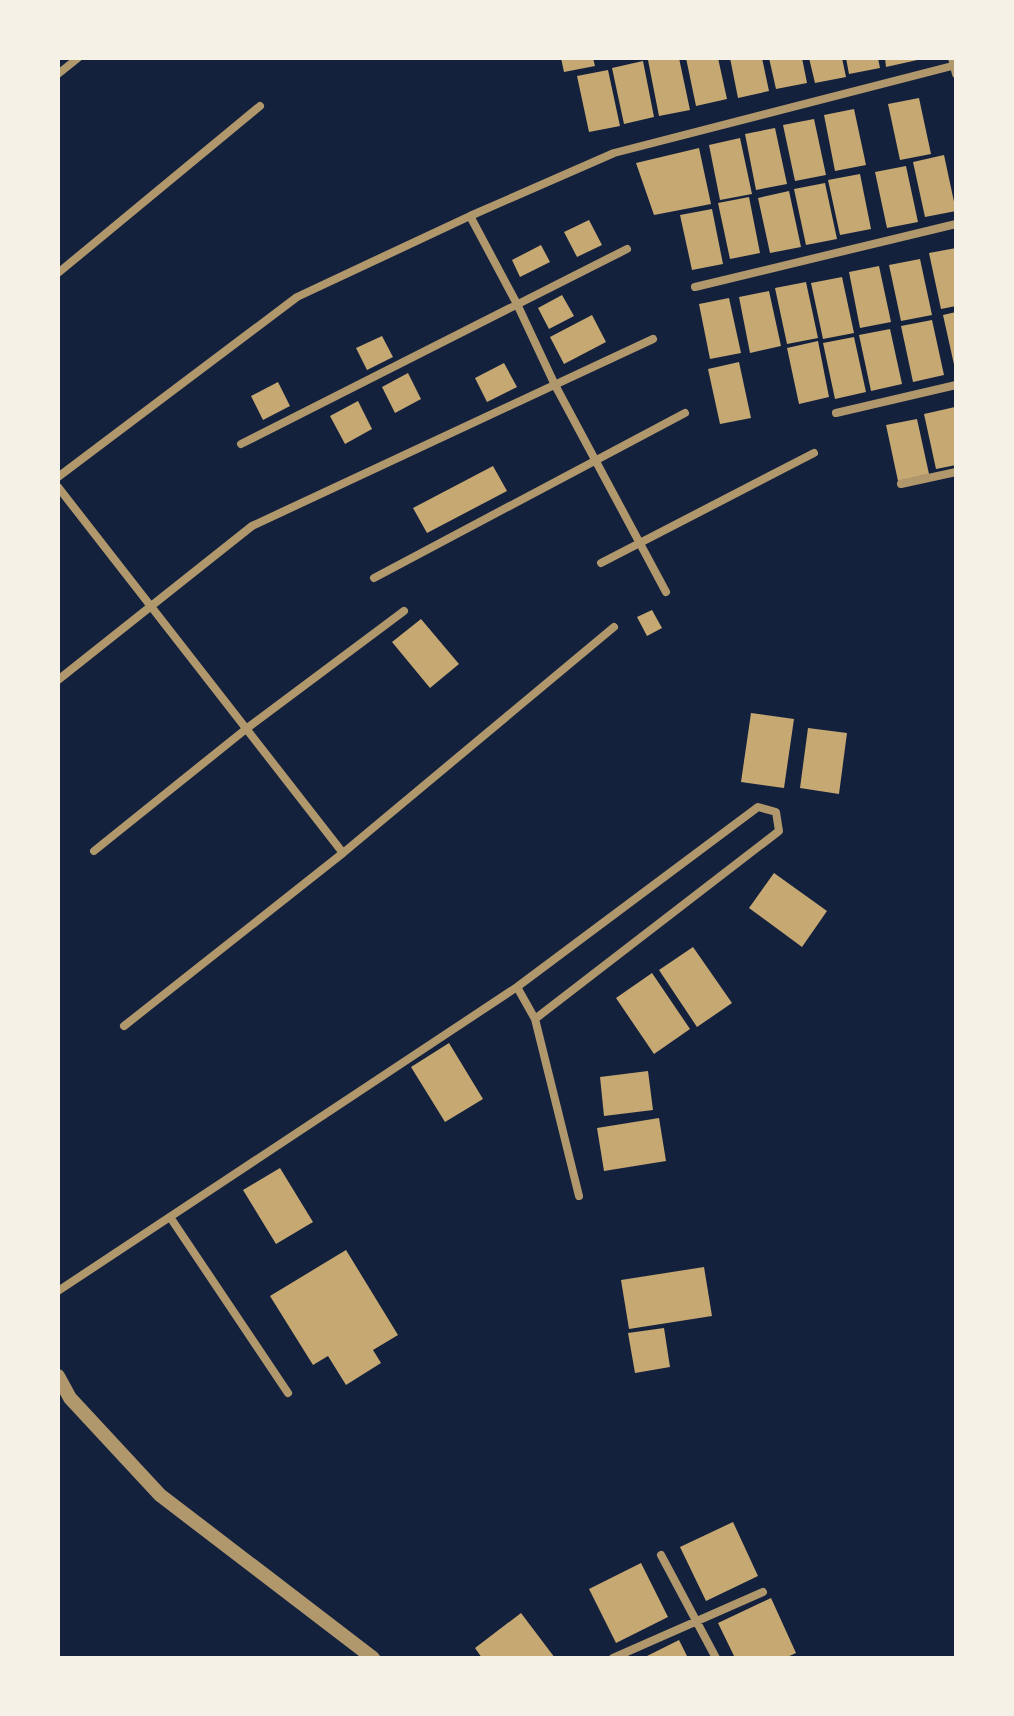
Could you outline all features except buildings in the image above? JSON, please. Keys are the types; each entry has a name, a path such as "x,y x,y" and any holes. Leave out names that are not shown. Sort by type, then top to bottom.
{"street":[{"path":"58,74 78,58"},
{"path":"58,477 297,297 470,216 614,153 955,65"},
{"path":"58,273 260,106"},
{"path":"470,216 517,304 555,385 666,592"},
{"path":"695,287 956,224"},
{"path":"241,444 627,249"},
{"path":"58,680 252,526 653,339"},
{"path":"836,413 956,385"},
{"path":"374,578 685,413"},
{"path":"601,563 638,541 814,453"},
{"path":"901,484 956,472"},
{"path":"58,487 343,853"},
{"path":"94,851 246,729 404,611"},
{"path":"124,1026 343,853 614,627"},
{"path":"58,1291 517,987 758,807 776,812 779,831 535,1019"},
{"path":"517,987 535,1019 579,1196"},
{"path":"170,1217 288,1393"},
{"path":"58,1376 64,1401 160,1495 373,1658"},
{"path":"661,1555 716,1658"},
{"path":"613,1658 763,1592"}]}
